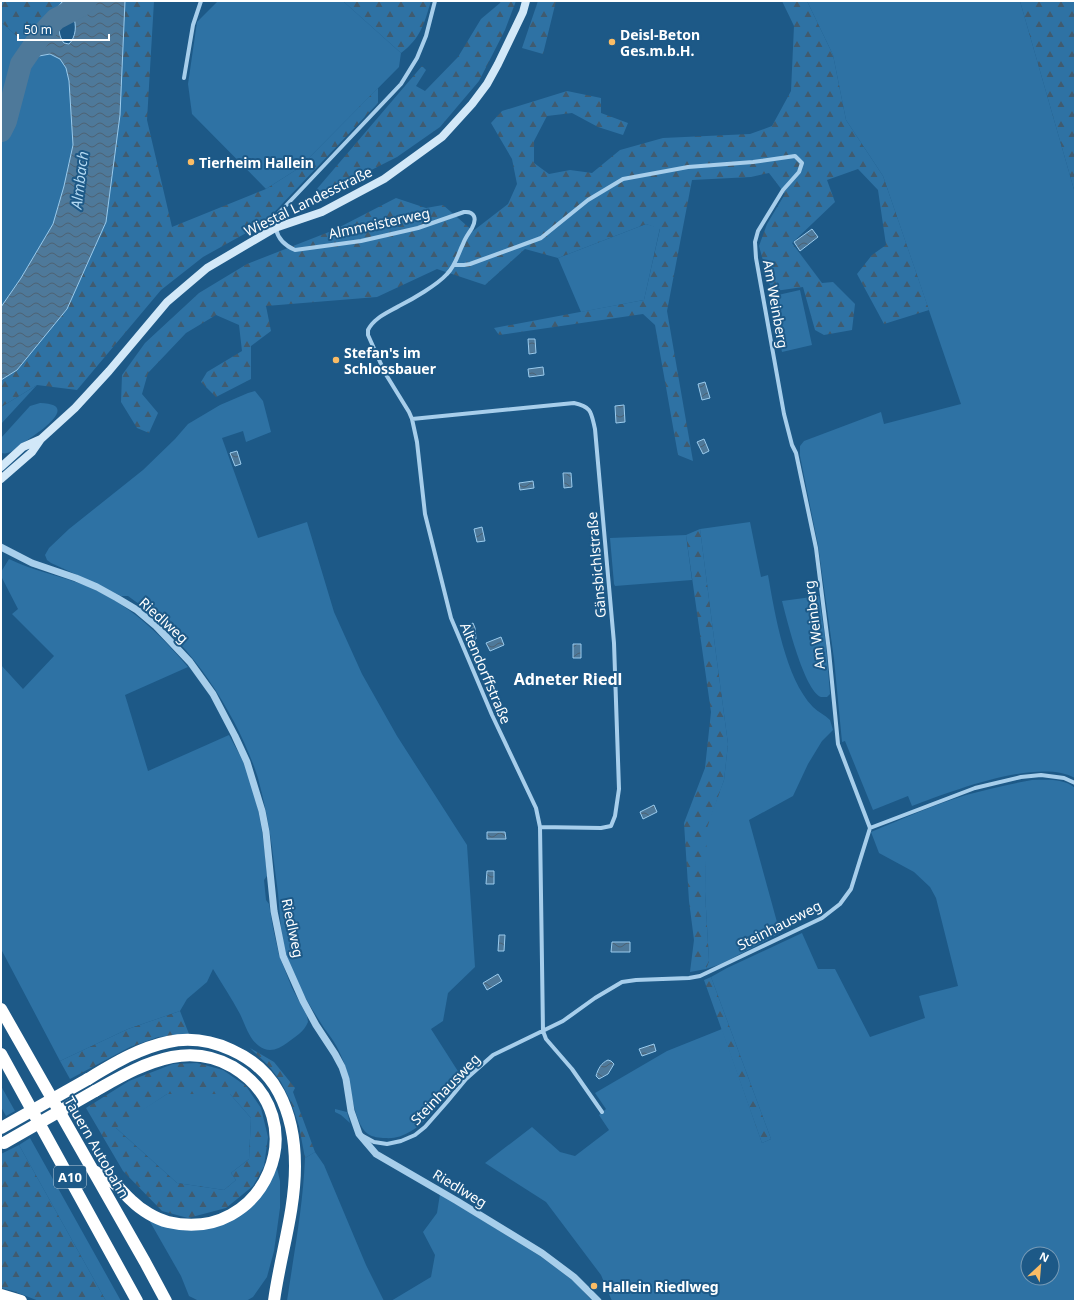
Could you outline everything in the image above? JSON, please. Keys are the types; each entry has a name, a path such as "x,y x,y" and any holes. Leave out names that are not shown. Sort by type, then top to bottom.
{"highway":[{"name":"Tauern Autobahn","path":"1,1009 94,1171 166,1301"},
{"path":"1,1128 126,1058 152,1046 185,1040 215,1043 228,1048 251,1062 270,1079 278,1092 292,1126 294,1142 295,1183 290,1221 274,1301"},
{"name":"A10","path":"1,1054 137,1301"},
{"path":"3,1144 131,1071 148,1063 172,1057 189,1055 206,1056 225,1062 239,1071 250,1080 260,1092 269,1108 274,1124 276,1141 274,1158 268,1175 258,1191 246,1204 233,1214 204,1224 186,1225 167,1221 151,1214 134,1203 114,1184 94,1171"},
{"path":"1,1295 21,1301"}],"main road":[{"name":"Wiestal Landesstraße","path":"1,479 32,452 41,439 80,403 167,302 207,268 276,228 322,212 384,179 442,137 472,104 487,84 523,12 526,1"},
{"name":"Wiestal Landesstraße","path":"1,467 23,447 41,439"}],"street":[{"path":"184,78 193,25 201,1"},
{"path":"276,228 277,216 401,84 417,58 426,36 435,1"},
{"name":"Am Weinberg","path":"454,265 470,264 540,238 588,200 623,179 688,167 753,162 794,156 802,163 799,172 783,190 758,231 755,242 756,258 784,414 792,445 796,453 816,548 829,651 838,744 870,828"},
{"name":"Almmeisterweg","path":"276,228 282,241 288,247 295,250 361,241 418,228 464,212 474,214 474,223 454,265 447,275 423,292 376,319 368,330"},
{"name":"Altendorffstraße","path":"368,330 368,335 385,374 412,419 417,442 425,514 451,618 489,709 536,808 540,827 543,1031"},
{"name":"Gänsbichlstraße","path":"412,419 574,403 588,408 592,414 596,429 614,643 619,789 615,816 611,826 601,828 540,827"},
{"name":"Riedlweg","path":"1,547 32,563 97,587 137,610 172,642 190,662 213,694 248,762 262,811 267,839 274,911 283,956 303,1001 342,1067 359,1134 376,1154 542,1253 574,1277 598,1301"},
{"path":"870,828 975,788 1021,777 1041,775 1064,778 1075,783"},
{"name":"Steinhausweg","path":"359,1134 374,1142 387,1144 401,1141 415,1135 425,1127 466,1079 494,1055 564,1021 594,998 622,982 700,976 822,918 840,904 851,889 870,828"},
{"path":"543,1031 546,1040 572,1069 602,1112"}],"green space":[{"path":"1,1 63,1 26,44 1,22"},
{"path":"125,1 154,1 147,120 172,227 266,189 299,168 378,88 378,103 264,223 203,257 161,290 77,390 37,385 1,407 1,380 17,370 67,309 106,222 120,115"},
{"path":"218,1 343,1 401,53 399,67 299,168 266,189 192,114 188,84 197,22"},
{"path":"343,1 431,1 421,30 413,42 401,53"},
{"path":"501,1 516,1 505,30 479,81 440,127 397,157 328,192 316,190 422,66 426,70 416,86 425,91 458,57 481,19"},
{"path":"538,1 556,1 543,54 522,48"},
{"path":"782,1 807,1 833,55 846,120 883,176 929,310 884,324 857,274 872,255 886,245 878,190 858,169 827,180 835,202 792,243 822,283 833,282 855,304 852,330 824,335 815,330 803,287 775,291 770,286 759,246 767,224 785,194 769,173 751,177 692,180 667,311 693,461 678,455 655,325 643,314 499,335 494,328 644,300 660,229 646,224 558,258 525,249 485,285 437,269 377,297 266,306 271,331 251,346 251,379 216,397 201,382 207,372 242,351 239,325 216,315 186,333 148,373 142,394 158,413 149,433 137,428 121,402 122,375 145,343 199,293 247,264 334,230 396,198 426,208 443,205 473,231 508,204 517,184 512,159 491,123 502,111 567,91 601,98 601,113 628,123 623,135 598,127 572,113 547,116 534,141 534,163 549,174 570,170 592,173 620,150 663,138 750,134 772,126 791,91 794,26"},
{"path":"807,1 1020,1 1075,193 1075,778 1059,773 1039,772 1017,774 971,785 912,806 908,796 873,810 845,741 842,742 834,659 818,545 800,456 800,446 804,441 881,412 884,424 961,404 883,176 846,120 833,55"},
{"path":"1020,1 1075,1 1075,193"},
{"path":"1,22 26,44 15,59 21,63 30,63 39,56 50,54 60,59 66,68 69,81 73,145 64,186 53,224 21,278 1,307"},
{"path":"646,224 660,228 644,300 581,312 558,258"},
{"path":"800,290 812,345 782,352 769,297"},
{"path":"37,385 1,424 1,407"},
{"path":"255,391 263,401 271,432 246,442 243,431 222,438 258,538 307,522 334,612 362,674 397,736 467,845 475,967 448,993 443,1021 431,1029 461,1076 429,1117 408,1133 397,1137 374,1137 368,1134 358,1120 345,1066 340,1054 334,1042 307,1001 289,963 282,938 271,838 258,778 250,755 227,709 213,686 181,644 163,626 144,611 143,607 128,596 121,596 51,563 47,560 45,555 49,548 69,529 143,470 188,424 220,405"},
{"path":"40,403 52,405 57,409 57,414 37,434 14,450 1,453 1,438 30,406"},
{"path":"750,522 761,577 768,575 778,626 788,663 803,695 813,707 830,720 833,730 822,741 808,764 793,796 749,820 780,933 721,964 706,969 709,961 705,892 706,828 724,780 728,744 700,529"},
{"path":"700,529 728,744 724,780 707,828 705,892 709,961 706,969 690,972 694,940 689,901 684,823 705,768 711,712 686,535"},
{"path":"686,535 692,580 615,586 610,538"},
{"path":"9,559 28,567 87,586 117,602 142,620 166,642 188,667 125,695 148,771 229,735 246,768 258,807 266,862 267,876 264,880 266,900 269,904 279,955 292,988 307,1016 308,1022 304,1029 284,1045 273,1050 269,1050 262,1048 256,1043 213,969 207,982 187,999 180,1011 128,1029 60,1061 1,949 1,665 23,689 54,656 12,614 18,609 1,576 1,572"},
{"path":"819,596 826,644 830,694 827,697 821,697 815,692 808,682 797,654 782,601"},
{"path":"1032,780 1055,780 1075,788 1075,1301 612,1301 601,1275 546,1202 485,1163 532,1127 560,1152 575,1156 609,1130 599,1115 606,1109 595,1093 667,1051 722,1029 762,1143 771,1139 711,977 802,933 818,969 835,969 870,1037 925,1018 919,996 958,986 936,898 930,887 914,872 879,853 871,832 918,812 982,791"},
{"path":"711,977 771,1139 762,1143 704,980"},
{"path":"180,1011 189,1034 158,1037 130,1047 70,1079 60,1061 128,1029"},
{"path":"250,1048 274,1062 295,1088 293,1092 315,1152 305,1158 299,1126 291,1102 281,1082 269,1066"},
{"path":"197,1063 223,1070 246,1086 261,1108 268,1137 264,1166 253,1186 226,1208 188,1218 162,1211 123,1171 86,1108 129,1081 173,1064","holes":["167,1094 230,1094 251,1118 249,1159 231,1173 236,1180 224,1190 177,1183 116,1128"]},
{"path":"1,1086 15,1111 6,1116 1,1107"},
{"path":"167,1094 230,1094 251,1118 249,1159 231,1173 236,1180 224,1190 177,1183 115,1127"},
{"path":"335,1109 347,1112 350,1123 335,1112"},
{"path":"30,1138 121,1301 106,1301 19,1145"},
{"path":"19,1145 106,1301 39,1301 1,1288 1,1154"},
{"path":"315,1152 324,1165 366,1265 384,1301 287,1301 300,1212 305,1158"},
{"path":"277,1168 280,1181 280,1208 274,1251 267,1277 253,1297 246,1301 199,1301 189,1296 181,1276 149,1220 163,1226 187,1230 215,1227 238,1217 263,1194"},
{"path":"440,1194 540,1256 575,1282 592,1301 391,1301 431,1277 435,1255 423,1232 437,1213"}],"water":[{"path":"63,1 125,1 120,115 106,222 67,309 17,370 1,380 1,307 21,278 53,224 64,186 73,145 69,81 66,68 60,59 50,54 39,56 30,63 21,64 15,59","holes":["73,16 75,31 73,38 69,44 64,43 61,39 59,31 61,23"]},
{"path":"812,229 818,237 800,251 794,242"},
{"path":"528,339 535,339 536,353 529,354"},
{"path":"543,367 544,375 529,377 528,369"},
{"path":"705,382 710,398 702,400 698,384"},
{"path":"624,405 625,422 616,423 615,406"},
{"path":"704,439 709,451 703,454 697,442"},
{"path":"237,451 241,464 235,466 230,453"},
{"path":"563,473 571,473 572,487 564,488"},
{"path":"533,481 534,488 520,490 519,483"},
{"path":"482,527 485,541 477,542 474,529"},
{"path":"473,623 476,639 469,642 465,627"},
{"path":"501,637 504,645 490,651 486,643"},
{"path":"573,644 581,644 581,658 573,658"},
{"path":"654,805 657,812 643,819 640,812"},
{"path":"487,832 505,832 506,839 487,839"},
{"path":"487,871 494,871 494,884 486,884"},
{"path":"499,935 505,935 504,951 498,951"},
{"path":"612,942 630,942 630,952 611,952"},
{"path":"498,974 502,981 487,990 483,983"},
{"path":"654,1044 656,1051 642,1056 639,1049"},
{"path":"608,1060 614,1064 608,1074 599,1079 596,1076 599,1069 603,1063"}],"waterway":[{"name":"Almbach","path":"1,131 6,121 21,64 41,35 56,19 81,6 86,1"}],"place":[{"name":"Deisl-Beton Ges.m.b.H.","path":"612,42"},
{"name":"Tierheim Hallein","path":"191,162"},
{"name":"Stefan's im Schlossbauer","path":"336,360"},
{"name":"Hallein Riedlweg","path":"594,1286"}],"district":[{"name":"Adneter Riedl","path":"568,679"}]}
